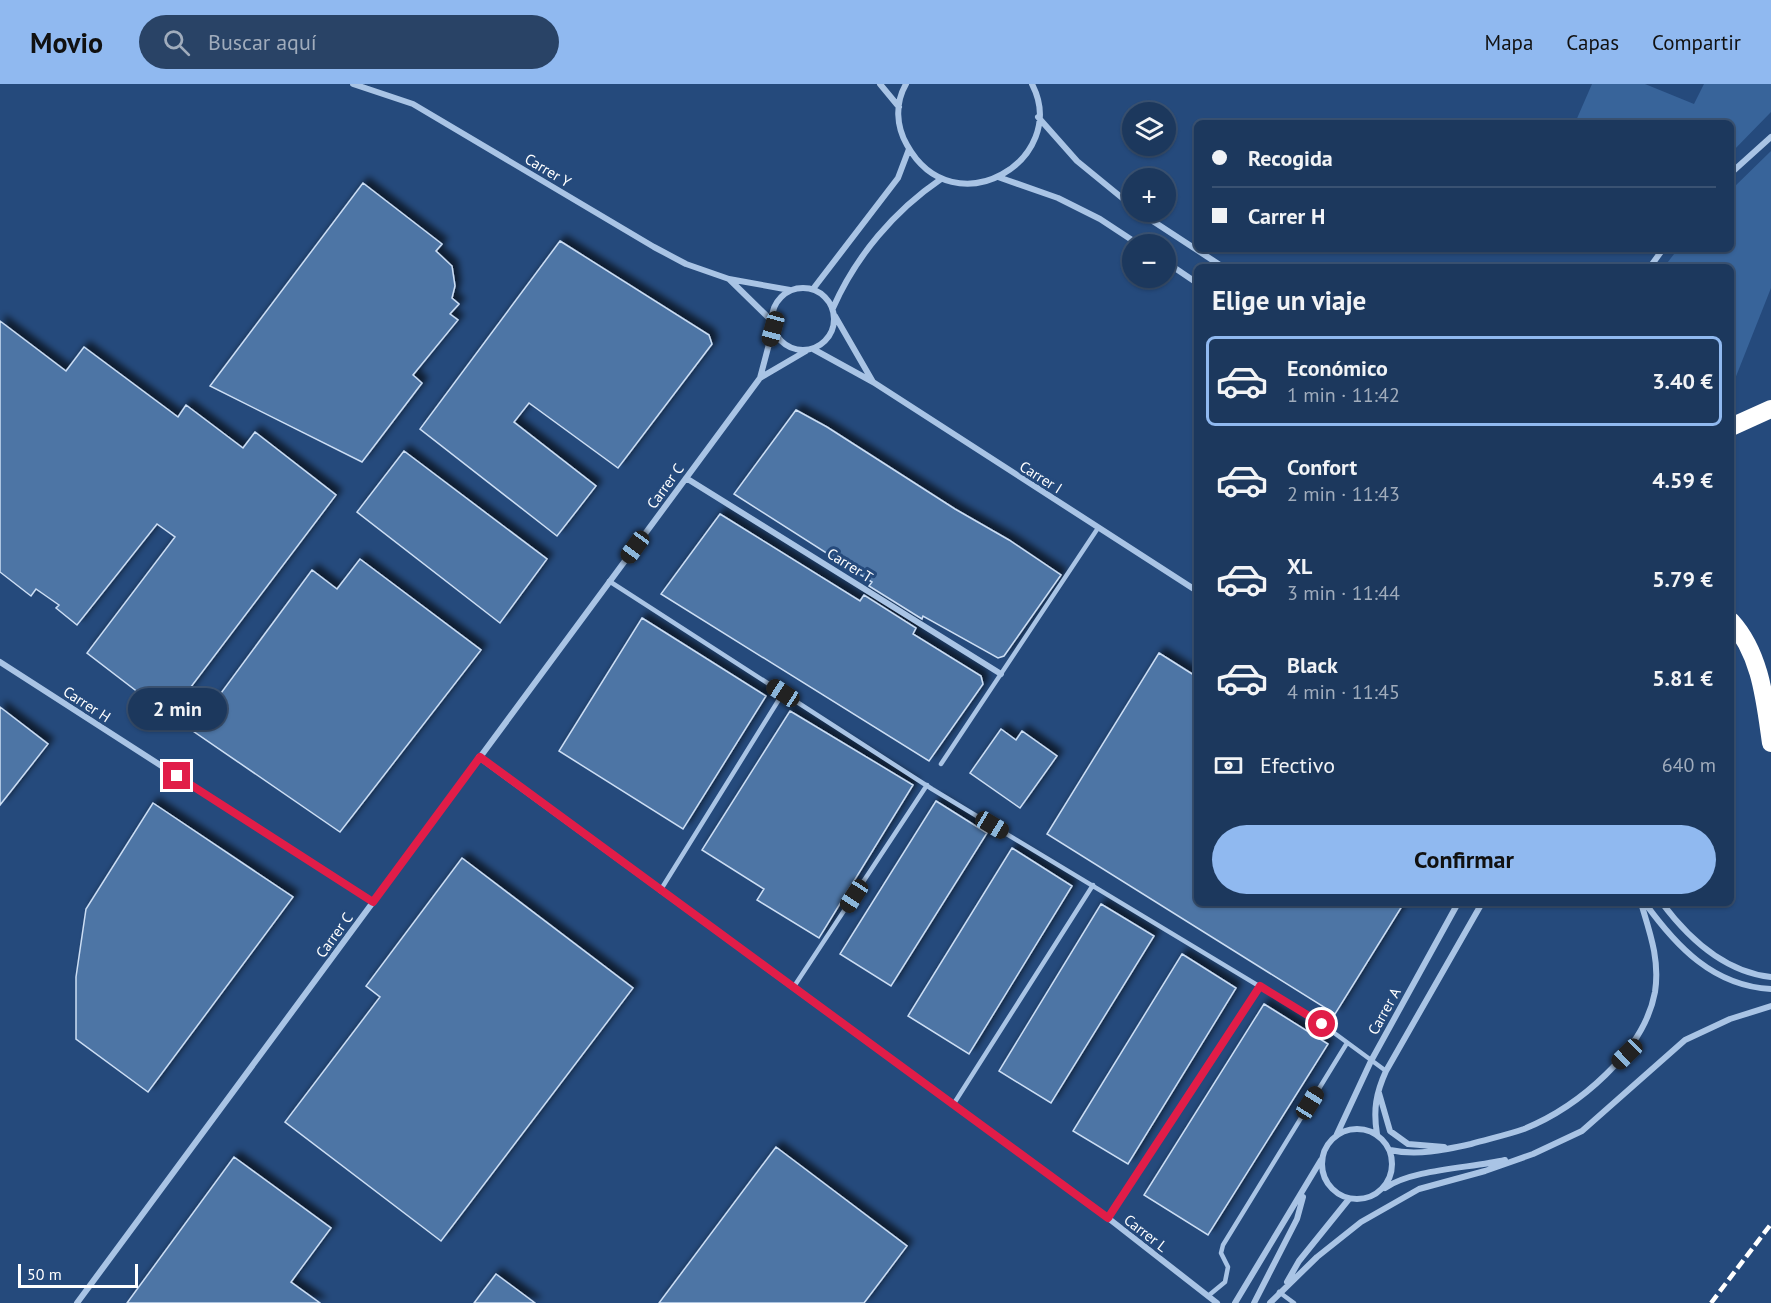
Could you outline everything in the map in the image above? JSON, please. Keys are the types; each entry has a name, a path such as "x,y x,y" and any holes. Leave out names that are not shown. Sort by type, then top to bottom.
{"highway":[{"path":"1734,426 1771,409"},
{"path":"1734,624 1745,637 1764,693 1771,743"}],"street":[{"name":"Carrer Y","path":"353,84 413,104 686,264 729,279 790,290"},
{"path":"880,84 899,107"},
{"path":"906,84 901,92 899,107 900,133 916,162 941,179 967,185 998,177 1020,162 1034,141 1038,104 1032,84"},
{"path":"1038,117 1077,161 1122,198"},
{"path":"1734,170 1771,137"},
{"path":"813,289 898,178 909,149"},
{"path":"998,177 1058,198 1100,219 1123,234"},
{"path":"833,308 855,267 891,219 911,199 941,179"},
{"path":"1154,222 1194,248"},
{"path":"1200,252 1218,264"},
{"path":"1176,269 1194,281"},
{"name":"Carrer Y","path":"729,279 772,325"},
{"path":"813,289 822,294 833,308 835,316 831,334 825,342 810,350 788,347 780,340 772,325 773,310 781,297 790,290 813,289"},
{"name":"Carrer I","path":"835,316 873,382"},
{"name":"Carrer C","path":"77,1303 759,378 772,325"},
{"name":"Carrer C","path":"759,378 810,350"},
{"name":"Carrer I","path":"810,350 873,382 1194,589"},
{"name":"Carrer T","path":"686,478 1001,674"},
{"name":"Carrer H","path":"0,662 373,902"},
{"name":"Carrer L","path":"480,757 1108,1218 1217,1303"},
{"name":"Carrer A","path":"1337,1134 1371,1061 1456,906"},
{"path":"1379,1192 1389,1180 1393,1165 1390,1150 1377,1134 1373,1112 1378,1089 1480,906"},
{"path":"1390,1150 1416,1153 1450,1149 1525,1128 1585,1094 1627,1054 1645,1023 1656,983 1658,961 1644,906"},
{"path":"1645,906 1671,939 1697,963 1721,976 1759,988 1771,989"},
{"path":"1664,906 1688,936 1722,961 1756,975 1771,977"},
{"path":"1270,1303 1361,1222 1419,1189 1485,1171 1533,1154 1582,1131 1685,1040 1730,1019 1771,1006"},
{"path":"1378,1089 1390,1131 1408,1144 1450,1149"},
{"path":"1235,1303 1304,1191 1330,1141 1337,1134 1357,1129 1377,1134"},
{"path":"1322,1160 1322,1173 1328,1185 1337,1194 1349,1199 1365,1199 1392,1182 1444,1169 1477,1166 1533,1154"},
{"path":"1254,1303 1297,1219 1304,1191"},
{"path":"1282,1290 1299,1261 1349,1199"}],"lane":[{"path":"940,764 1098,528"},
{"path":"609,581 927,785 1322,1024 1386,1071"},
{"path":"660,891 783,693"},
{"path":"793,988 927,785"},
{"path":"953,1105 1093,885"},
{"path":"1108,1218 1260,986"},
{"path":"1208,1296 1225,1282 1228,1267 1221,1253 1223,1245 1347,1043"},
{"path":"1282,1290 1294,1303"}],"shaded area":[{"path":"1592,84 1645,84 1694,104 1704,84 1771,84 1771,112 1734,150 1734,120 1576,120"},
{"path":"1771,151 1771,288 1734,381 1734,264 1666,264 1676,252 1734,252 1734,187"}],"building":[{"path":"363,183 442,244 436,251 452,266 455,286 452,298 459,304 450,314 458,320 413,375 422,383 362,462 210,386"},
{"path":"560,241 709,335 712,344 618,468 529,403 514,422 596,486 557,536 420,429"},
{"path":"0,321 66,371 84,347 178,417 186,405 243,448 255,432 336,495 169,716 87,653 175,537 157,524 77,625 56,608 59,605 36,589 31,596 0,572"},
{"path":"796,410 1009,540 1061,575 1004,656 998,658 923,616 922,619 869,586 872,582 734,494"},
{"path":"404,451 547,559 500,623 357,512"},
{"path":"720,514 860,601 864,595 916,628 913,634 981,676 983,684 929,761 661,594"},
{"path":"360,559 481,650 340,832 193,731 312,570 337,589"},
{"path":"642,618 766,696 683,829 559,751"},
{"path":"1159,653 1194,675 1194,906 1402,906 1335,1014 1047,834"},
{"path":"0,707 48,744 0,805"},
{"path":"790,711 913,785 819,938 757,900 764,889 702,850"},
{"path":"1001,729 1016,740 1022,731 1057,756 1020,808 970,773"},
{"path":"936,801 987,833 891,986 840,954"},
{"path":"153,803 293,897 148,1092 76,1039 76,977 86,909"},
{"path":"1012,848 1072,886 969,1054 908,1016"},
{"path":"462,858 633,988 441,1241 285,1122 380,997 366,986"},
{"path":"1101,904 1154,936 1051,1103 999,1071"},
{"path":"1182,954 1236,988 1128,1164 1073,1131"},
{"path":"1264,1004 1328,1044 1208,1235 1144,1195"},
{"path":"776,1147 907,1246 864,1303 659,1303"},
{"path":"234,1157 331,1228 291,1282 320,1303 127,1303"},
{"path":"496,1274 535,1303 474,1303"}],"railway":[{"path":"1711,1303 1771,1224"}],"route":[{"path":"177,776 373,902 480,757 1108,1218 1260,986 1322,1024"}]}
